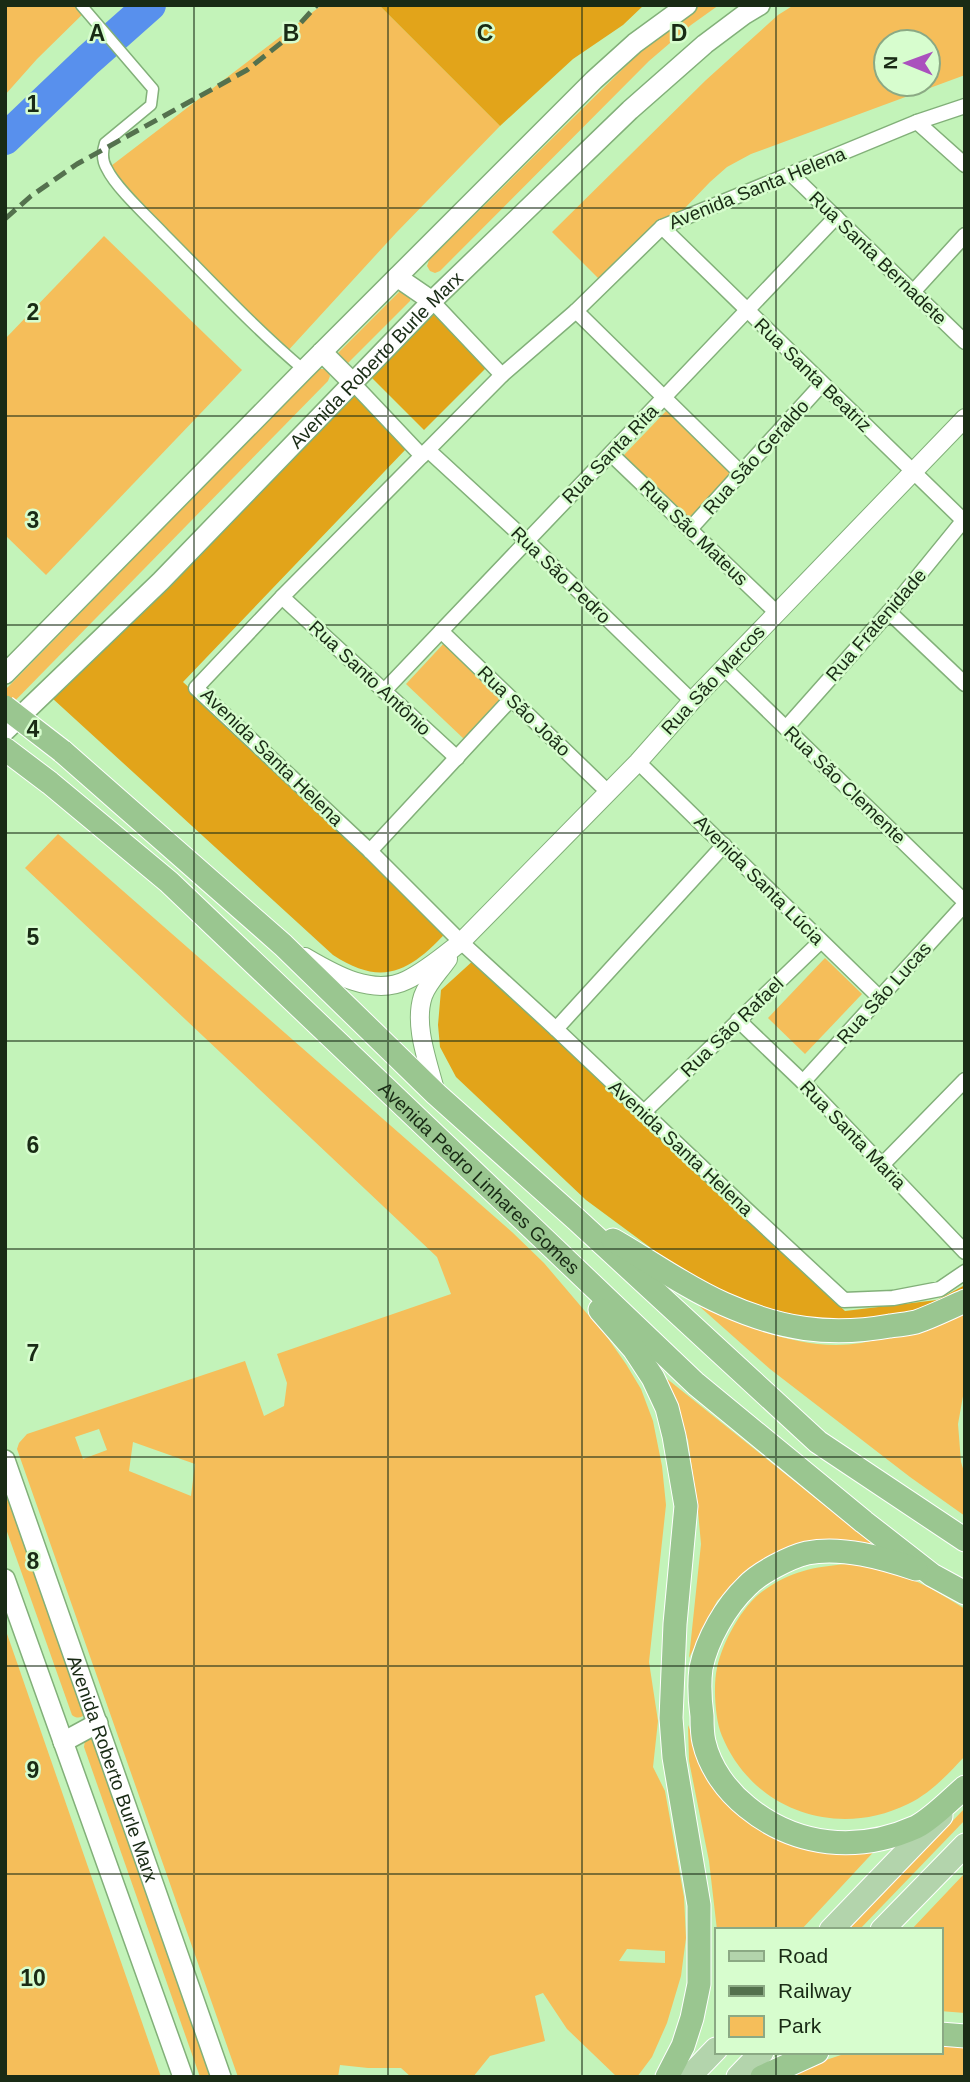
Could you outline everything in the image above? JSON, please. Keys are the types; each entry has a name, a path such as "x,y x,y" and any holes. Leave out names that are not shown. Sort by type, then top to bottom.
{"highway":[{"name":"Avenida Pedro Linhares Gomes","path":"5,707 62,751 284,945 436,1094 818,1442 965,1540"},
{"name":"Avenida Pedro Linhares Gomes","path":"5,749 169,882 696,1384 932,1575 965,1593"},
{"path":"509,1205 634,1349 653,1378 667,1408 677,1449 686,1506 671,1718 674,1757 699,1905 701,1944 699,1984 692,2018 683,2046 667,2077"},
{"path":"577,1220 724,1304 764,1320 795,1328 826,1332 866,1331 915,1322 965,1301"},
{"path":"932,1575 889,1560 846,1552 807,1553 777,1566 748,1584 727,1610 711,1639 701,1669 700,1701 704,1742 717,1774 736,1798 766,1822 801,1838 827,1843 855,1843 893,1836 919,1826 965,1789"},
{"path":"942,2034 965,2036"},
{"path":"762,2077 813,2054"}],"main road":[{"path":"5,674 594,80 635,43 687,5"},
{"name":"Avenida Roberto Burle Marx","path":"5,731 162,581 432,301 660,82 715,36 760,5"},
{"path":"397,277 432,301"},
{"path":"322,352 352,382"},
{"name":"Avenida Roberto Burle Marx","path":"5,1460 220,2077"},
{"name":"Avenida Roberto Burle Marx","path":"5,1579 183,2077"},
{"path":"64,1741 98,1723"},
{"path":"833,1928 965,1789"},
{"path":"884,1928 965,1845"},
{"path":"689,2077 715,2050"},
{"path":"738,2077 760,2054"}],"street":[{"path":"81,5 153,89 151,105 105,143 103,159 113,179 256,327 304,370"},
{"name":"Avenida Santa Helena","path":"965,106 917,122 662,227 576,311 502,375 282,597 196,688 370,851 461,942 844,1300 893,1297 940,1289 965,1272"},
{"path":"917,122 965,165"},
{"name":"Rua Santa Bernadete","path":"791,174 965,342"},
{"name":"Rua Santa Rita","path":"384,691 836,218"},
{"name":"Rua Santa Beatriz","path":"662,227 964,521"},
{"path":"913,292 965,235"},
{"path":"432,301 502,375"},
{"path":"576,311 741,473"},
{"name":"Rua São Pedro","path":"352,382 425,453 527,541 692,701"},
{"name":"Rua São Geraldo","path":"690,529 822,384"},
{"name":"Rua São Marcos","path":"461,942 638,762 692,701 965,418"},
{"name":"Rua São Mateus","path":"611,454 777,612"},
{"name":"Rua Fratenidade","path":"786,728 889,612 964,521"},
{"name":"Rua Santo Antônio","path":"282,597 457,758"},
{"path":"889,612 965,684"},
{"name":"Rua São João","path":"441,631 608,792"},
{"name":"Rua São Clemente","path":"724,668 965,903"},
{"path":"370,851 511,699"},
{"name":"Avenida Santa Lúcia","path":"638,762 879,997"},
{"path":"556,1029 724,845"},
{"name":"Rua São Lucas","path":"803,1082 965,903"},
{"path":"284,945 353,982 384,985 404,981 430,966 461,942"},
{"path":"436,1094 422,1042 419,1017 422,998 427,987 461,942"},
{"name":"Rua São Rafael","path":"643,1113 821,942"},
{"name":"Rua Santa Maria","path":"738,1020 803,1082 965,1252"},
{"path":"882,1165 965,1080"}],"green space":[{"path":"5,5 92,5 5,95"},
{"path":"322,5 379,5 500,126 396,233 285,354 107,169"},
{"path":"695,5 719,5 649,61 440,271 430,271 427,266 429,260 641,51"},
{"path":"794,5 965,5 965,75 942,83 942,28 872,28 872,98 903,98 751,154 727,167 608,288 552,232 706,80 778,15"},
{"path":"104,236 242,370 46,575 5,535 5,339"},
{"path":"400,291 411,295 410,301 347,364 335,356"},
{"path":"319,369 328,372 328,381 5,711 5,690"},
{"path":"670,407 737,471 689,520 623,456"},
{"path":"446,641 504,696 464,739 406,684"},
{"path":"58,834 512,1232 544,1263 607,1337 641,1389 653,1421 666,1505 649,1662 658,1721 653,1767 665,1791 684,1897 686,1938 681,1976 667,2023 652,2057 637,2077 617,2077 567,2029 543,1993 535,1996 545,2041 490,2056 473,2077 411,2077 401,2068 340,2065 338,2077 238,2077 17,1449 27,1434 245,1361 264,1416 284,1406 287,1383 277,1354 451,1294 437,1257 25,868","holes":["99,1429 107,1450 83,1459 75,1437","133,1442 195,1464 191,1496 129,1471","627,1949 665,1951 665,1963 619,1961"]},
{"path":"825,958 862,994 805,1054 768,1018"},
{"path":"699,1306 778,1336 840,1345 888,1337 965,1310 965,1385 958,1424 961,1462 965,1475 965,1516 770,1369"},
{"path":"661,1374 875,1546 772,1555 742,1575 717,1601 689,1658 701,1544 698,1511 688,1440"},
{"path":"5,1477 86,1714 81,1717 72,1715 5,1526"},
{"path":"847,1564 881,1569 909,1578 965,1609 965,1756 939,1783 916,1800 881,1814 853,1819 826,1818 800,1811 776,1800 754,1783 736,1762 722,1736 715,1693 717,1668 723,1648 741,1615 755,1598 773,1584 793,1574"},
{"path":"5,1628 161,2077 5,2077"},
{"path":"688,1725 702,1758 743,1813 880,1845 803,1928 717,1928 709,1861 689,1761"},
{"path":"92,1737 215,2077 200,2077 84,1747 85,1740"},
{"path":"965,1808 965,1820 861,1928 850,1928"},
{"path":"965,1873 965,2013 942,2011 942,1928 913,1928"},
{"path":"942,2045 965,2046 965,2077 775,2077 844,2054 942,2054"}],"shaded area":[{"path":"379,5 644,5 623,25 573,59 500,126"},
{"path":"434,311 488,366 424,430 370,376"},
{"path":"350,390 406,449 183,682 451,927 411,963 384,972 352,966 333,955 52,698"},
{"path":"475,959 845,1311 937,1300 965,1285 965,1291 923,1312 834,1326 765,1313 701,1285 586,1200 456,1077 440,1047 438,1025 441,990"}],"waterway":[{"path":"5,139 150,5"}],"railway":[{"path":"5,219 31,196 77,164 247,70 286,39 317,5"}]}
